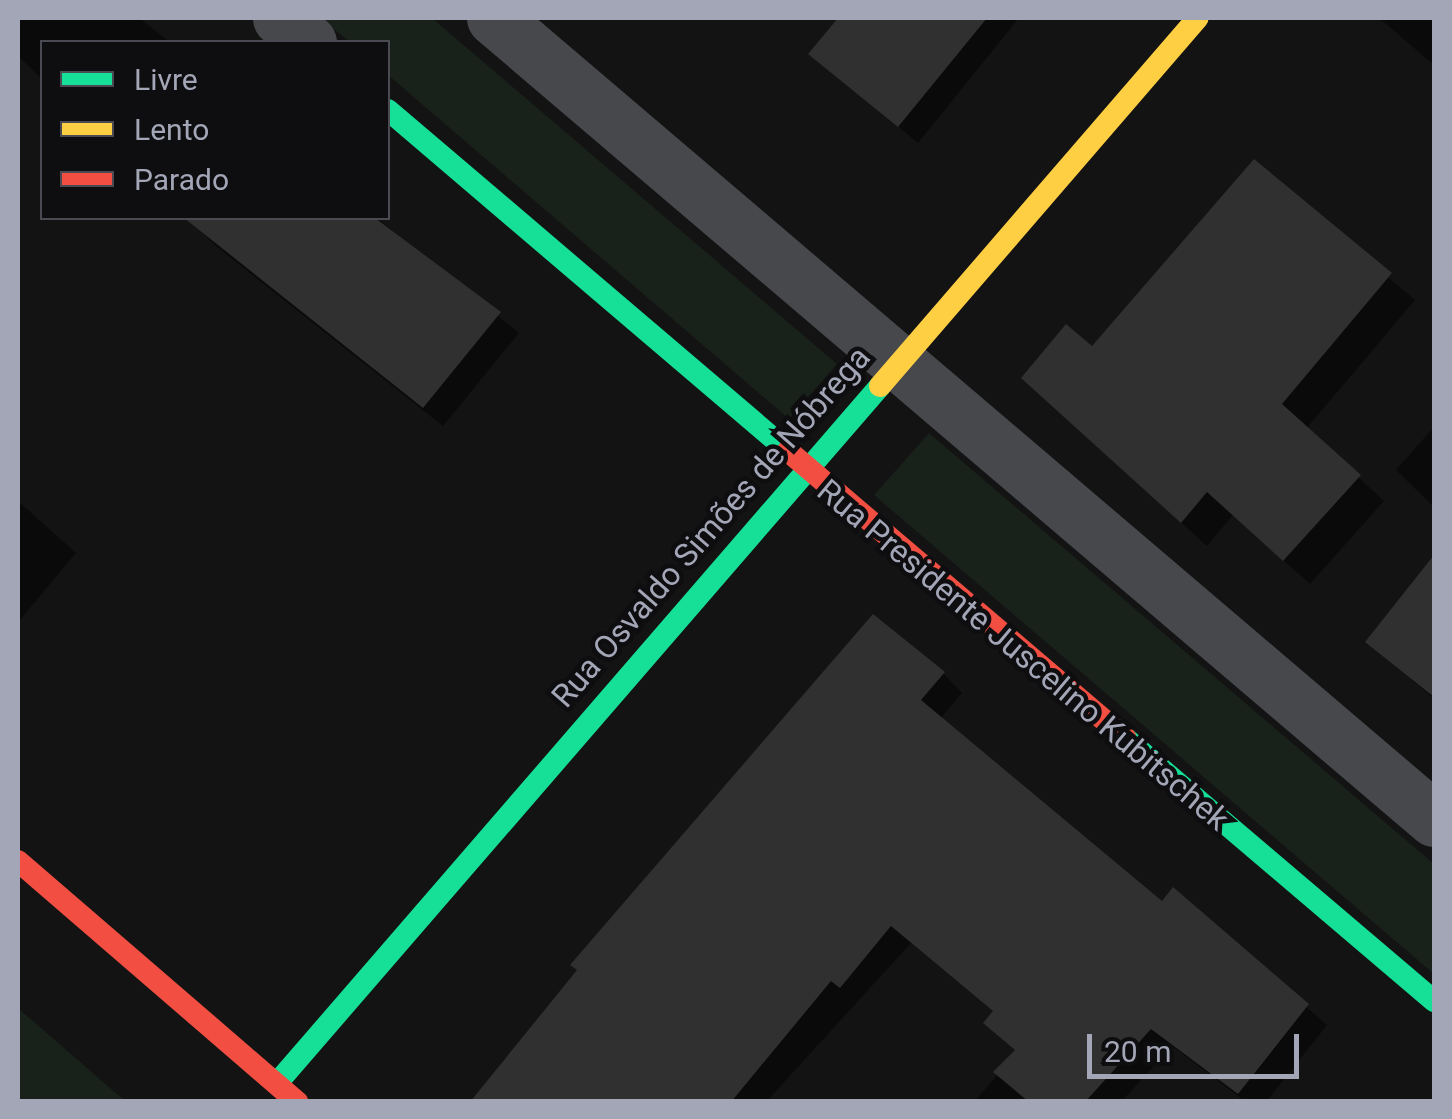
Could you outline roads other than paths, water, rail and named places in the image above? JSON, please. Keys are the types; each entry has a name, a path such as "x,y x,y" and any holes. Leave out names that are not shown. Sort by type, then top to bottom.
{"main road":[{"name":"Rua Osvaldo Simões de Nóbrega","path":"278,1082 896,362 1198,18"},
{"name":"Rua Presidente Juscelino Kubitschek","path":"390,112 803,470 1434,1001"},
{"path":"18,861 297,1102"}],"street":[{"path":"280,18 307,40"},
{"path":"494,18 1434,819"}]}
